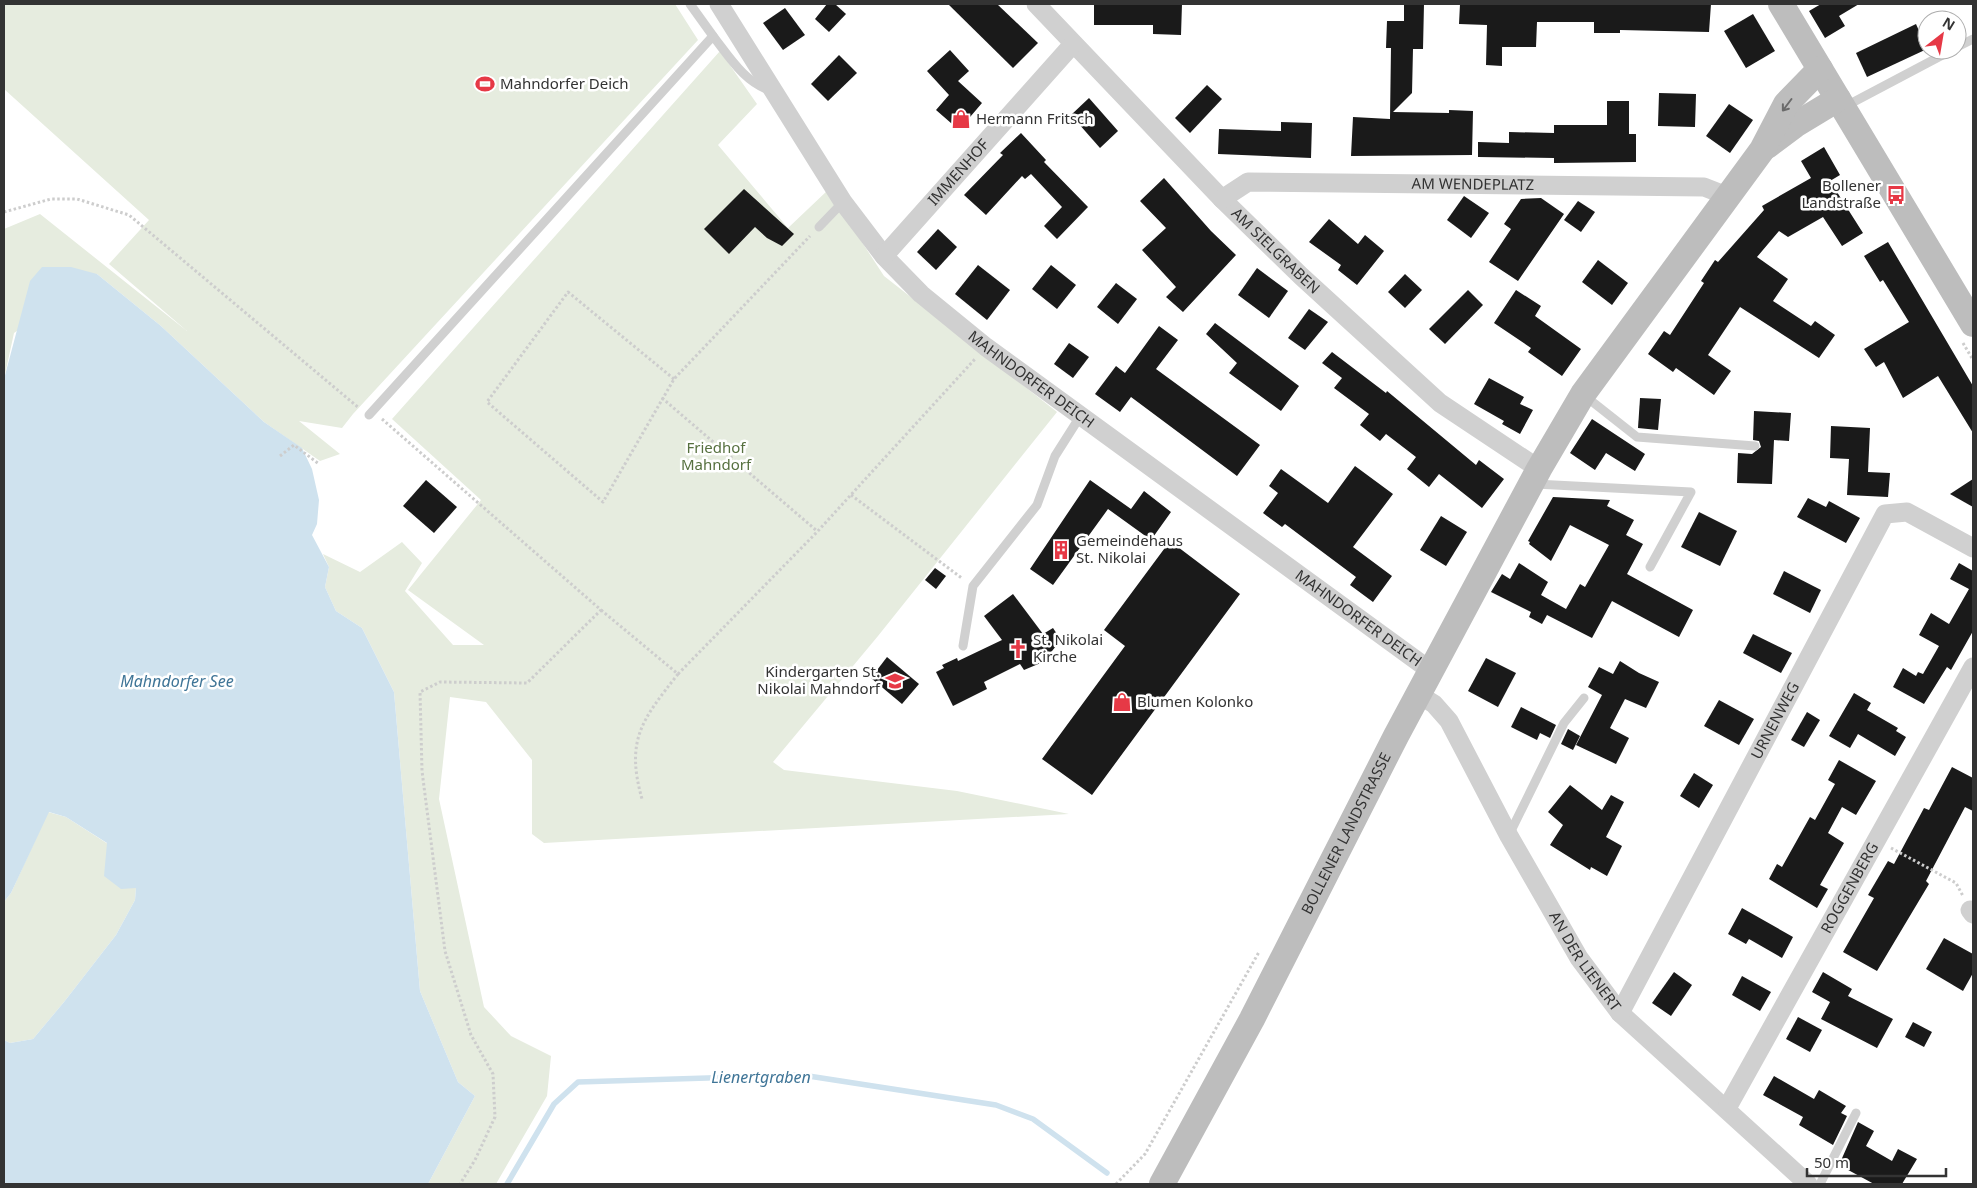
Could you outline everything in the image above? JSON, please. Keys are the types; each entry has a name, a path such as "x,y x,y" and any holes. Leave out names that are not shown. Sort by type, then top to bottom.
{"street":[{"name":"MAHNDORFER DEICH","path":"719,4 843,202 884,256 921,294 986,347 1431,672"},
{"name":"AM SIELGRABEN","path":"1036,4 1222,199 1440,403 1535,476"},
{"path":"1781,4 1973,324"},
{"name":"IMMENHOF","path":"884,256 1073,44"},
{"name":"BOLLENER LANDSTRASSE","path":"1162,1184 1252,1019 1418,694 1535,476 1583,394 1762,150 1786,104 1820,69"},
{"name":"BOLLENER LANDSTRASSE","path":"1762,150 1795,125 1841,103"},
{"name":"AM WENDEPLATZ","path":"1222,199 1248,182 1704,186 1727,196"},
{"name":"URNENWEG","path":"1620,1013 1884,514 1907,512 1973,548"},
{"name":"ROGGENBERG","path":"1727,1108 1973,667"},
{"name":"AN DER LIENERT","path":"1418,694 1434,704 1449,721 1509,836 1579,958 1620,1013 1678,1068 1727,1108 1808,1184"}],"lane":[{"path":"690,4 740,70 757,86 772,91"},
{"path":"369,415 714,36"},
{"path":"1841,103 1931,60"},
{"path":"819,227 843,202"},
{"path":"1583,394 1638,437 1755,446"},
{"path":"963,646 972,586 1037,505 1055,456 1081,415"},
{"path":"1535,476 1691,492 1650,567"},
{"path":"1509,836 1564,723 1584,698"},
{"path":"1820,1184 1856,1113"}],"path":[{"path":"4,212 51,199 77,198 129,214 369,415 381,418 678,674"},
{"path":"674,379 568,292 487,402 603,502 674,379 819,227"},
{"path":"642,799 637,780 635,760 638,737 646,715 678,674 852,495 986,347"},
{"path":"662,398 817,532"},
{"path":"280,456 294,445 319,464"},
{"path":"852,495 972,586"},
{"path":"460,1184 475,1160 495,1117 493,1074 471,1035 445,951 422,771 420,692 440,682 528,683 602,610"},
{"path":"1877,841 1956,883 1972,912"},
{"path":"1116,1184 1145,1154 1260,950"}],"green space":[{"path":"4,4 675,4 698,40 342,428 299,421 340,454 320,461 264,422 161,326 97,274 14,333 4,379 4,229 40,214 187,331 109,264 149,220 4,89"},
{"name":"Friedhof Mahndorf","path":"720,51 757,104 718,145 788,228 828,190 884,276 1057,412 878,636 773,762 784,770 957,791 1069,814 544,843 532,834 532,760 486,702 450,697 439,799 484,1007 511,1036 551,1056 547,1096 496,1184 428,1184 475,1096 458,1082 420,991 394,692 362,628 336,611 325,587 329,567 323,554 360,572 402,542 422,563 405,591 453,645 484,645 408,590 481,500 392,419"},
{"path":"48,812 66,817 108,844 136,888 135,900 116,935 33,1039 10,1043 4,1040 4,902 11,893"}],"water":[{"name":"Mahndorfer See","path":"42,267 71,267 97,274 161,326 264,422 302,448 312,469 319,500 317,524 312,535 329,567 325,587 336,611 362,628 394,692 420,991 458,1082 475,1096 428,1184 4,1184 4,1040 10,1043 33,1039 116,935 135,900 136,888 121,889 104,876 107,843 66,817 49,812 11,893 4,902 4,379 30,281"}],"building":[{"path":"827,4 835,4 846,14 829,32 815,19"},
{"path":"948,4 997,4 1038,43 1013,68"},
{"path":"1094,4 1182,4 1181,35 1153,34 1153,25 1094,25"},
{"path":"1404,4 1424,4 1423,49 1413,49 1412,93 1393,112 1449,113 1449,110 1473,111 1472,155 1351,156 1353,117 1390,119 1391,48 1386,48 1387,21 1404,21"},
{"path":"1460,4 1711,4 1709,32 1620,30 1620,33 1594,33 1594,22 1537,22 1536,47 1502,47 1502,66 1486,65 1487,25 1459,24"},
{"path":"1821,4 1859,4 1839,16 1845,26 1825,38 1809,11"},
{"path":"785,8 805,35 783,50 763,23"},
{"path":"1753,14 1775,51 1746,68 1724,31"},
{"path":"1916,24 1917,54 1867,77 1856,53"},
{"path":"950,50 969,71 958,81 982,103 959,130 936,110 949,95 927,71"},
{"path":"839,55 857,73 828,101 811,84"},
{"path":"1207,85 1222,99 1190,133 1175,118"},
{"path":"1659,93 1696,94 1695,127 1658,126"},
{"path":"1089,98 1118,131 1100,148 1071,115"},
{"path":"1607,101 1629,101 1629,134 1636,134 1636,162 1554,163 1554,158 1478,157 1478,142 1509,143 1509,132 1554,133 1554,125 1607,125"},
{"path":"1729,104 1753,120 1730,153 1706,136"},
{"path":"1281,122 1312,123 1311,158 1218,154 1219,129 1281,131"},
{"path":"1021,133 1046,160 1044,162 1088,207 1057,239 1044,226 1062,207 1031,174 1025,179 1022,176 986,215 964,195 1003,155 1000,153"},
{"path":"1824,147 1840,175 1830,181 1863,233 1842,246 1823,217 1788,237 1779,231 1757,257 1788,279 1773,301 1811,326 1815,321 1835,335 1819,358 1740,307 1708,355 1731,371 1714,395 1676,368 1673,372 1648,354 1664,331 1670,335 1704,283 1701,281 1715,260 1718,262 1764,210 1762,206 1811,178 1801,161"},
{"path":"1164,178 1211,231 1236,255 1183,312 1166,297 1176,287 1142,250 1166,228 1140,201"},
{"path":"744,189 794,234 782,246 767,238 755,227 729,254 704,229"},
{"path":"1464,196 1489,213 1471,238 1447,220"},
{"path":"1541,198 1564,214 1518,281 1489,262 1511,229 1504,224 1521,199"},
{"path":"1578,201 1595,212 1581,232 1564,220"},
{"path":"1329,219 1358,244 1365,235 1384,251 1357,285 1338,270 1341,265 1309,242"},
{"path":"938,229 957,247 936,270 917,252"},
{"path":"1888,242 1973,386 1973,433 1938,376 1903,398 1884,362 1876,367 1864,349 1909,322 1883,280 1880,282 1864,256"},
{"path":"1598,260 1628,283 1612,305 1582,282"},
{"path":"978,265 1010,290 987,320 955,294"},
{"path":"1051,265 1076,285 1057,309 1032,289"},
{"path":"1257,268 1288,291 1269,318 1238,295"},
{"path":"1405,274 1422,290 1405,308 1388,292"},
{"path":"1116,283 1137,299 1118,324 1097,307"},
{"path":"1468,290 1483,305 1445,344 1429,329"},
{"path":"1516,290 1541,306 1535,316 1581,349 1562,376 1528,352 1531,348 1494,323"},
{"path":"1309,309 1328,322 1305,350 1288,338"},
{"path":"1215,323 1299,386 1281,411 1229,373 1237,363 1206,334"},
{"path":"1159,326 1178,340 1156,369 1260,445 1237,476 1131,397 1120,412 1095,394 1116,366 1125,373"},
{"path":"1069,343 1089,357 1073,378 1054,364"},
{"path":"1332,352 1386,393 1387,391 1476,465 1479,460 1504,479 1482,508 1439,474 1429,487 1407,469 1416,457 1386,434 1380,441 1360,425 1369,414 1334,388 1342,378 1322,363"},
{"path":"1489,378 1524,397 1520,404 1533,410 1520,434 1502,424 1504,421 1474,404"},
{"path":"1640,398 1661,399 1658,430 1638,428"},
{"path":"1754,411 1791,413 1789,441 1774,440 1772,484 1737,483 1738,453 1752,454 1761,447 1759,441 1753,440"},
{"path":"1592,419 1645,454 1635,471 1606,453 1595,470 1570,453"},
{"path":"1831,426 1870,428 1868,472 1890,473 1888,497 1847,495 1849,459 1830,458"},
{"path":"1355,466 1393,494 1353,547 1392,576 1373,602 1350,585 1356,577 1285,524 1282,527 1263,513 1278,493 1269,486 1281,469 1328,503"},
{"path":"1973,479 1973,507 1950,494"},
{"path":"426,480 457,507 434,533 403,506"},
{"name":"Gemeindehaus St. Nikolai","path":"1090,480 1131,509 1144,491 1171,512 1151,540 1108,509 1053,585 1030,569"},
{"path":"1553,497 1610,500 1607,506 1634,520 1626,535 1643,544 1627,574 1693,610 1679,637 1612,601 1592,638 1547,615 1542,624 1529,617 1531,612 1491,592 1502,574 1510,579 1519,563 1548,582 1541,595 1566,609 1580,584 1585,587 1609,545 1570,525 1551,561 1529,544 1530,542 1528,541"},
{"path":"1808,498 1826,507 1829,501 1860,518 1846,543 1797,517"},
{"path":"1699,512 1737,531 1720,566 1681,547"},
{"path":"1441,516 1467,532 1446,566 1420,550"},
{"name":"Blumen Kolonko","path":"1170,541 1240,594 1092,795 1042,759 1125,646 1104,630"},
{"path":"1959,563 1973,571 1973,631 1951,670 1947,667 1924,704 1893,687 1903,668 1916,676 1918,672 1923,674 1939,646 1919,635 1931,613 1949,624 1969,589 1950,579"},
{"path":"935,568 946,576 936,589 925,580"},
{"path":"1784,571 1821,590 1810,613 1773,594"},
{"name":"St. Nikolai Kirche","path":"1013,594 1043,634 1053,628 1061,640 1043,662 1024,670 1020,664 984,682 987,689 953,706 936,672 944,668 942,665 957,658 958,661 1002,640 984,616"},
{"path":"1753,634 1792,653 1781,673 1743,653"},
{"name":"Kindergarten St. Nikolai Mahndorf","path":"887,657 919,684 902,704 871,678"},
{"path":"1486,658 1516,673 1498,707 1468,691"},
{"path":"1620,661 1639,673 1659,682 1646,708 1625,699 1610,728 1629,738 1616,764 1576,745 1602,695 1588,687 1599,667 1613,674"},
{"path":"1854,693 1871,703 1867,710 1898,728 1896,731 1906,737 1895,756 1858,734 1850,748 1829,736"},
{"path":"1719,700 1754,719 1739,745 1704,726"},
{"path":"1521,707 1556,725 1550,738 1540,733 1537,740 1511,727"},
{"path":"1807,712 1820,720 1804,747 1791,740"},
{"path":"1568,729 1580,736 1573,750 1561,744"},
{"path":"1839,760 1876,781 1856,815 1842,807 1828,833 1844,843 1820,885 1828,889 1817,908 1769,879 1777,864 1782,867 1810,817 1815,820 1835,784 1828,780"},
{"path":"1952,767 1973,778 1973,811 1965,807 1926,881 1929,884 1877,971 1843,952 1874,898 1868,895 1888,861 1894,864 1924,808 1929,810"},
{"path":"1694,773 1713,785 1699,808 1680,796"},
{"path":"1570,785 1602,810 1611,795 1624,802 1606,837 1622,846 1607,876 1591,867 1590,870 1550,845 1563,825 1548,812"},
{"path":"1742,908 1793,937 1782,958 1749,939 1746,944 1728,934"},
{"path":"1944,938 1973,954 1973,973 1963,991 1926,969"},
{"path":"1674,972 1692,985 1671,1016 1652,1003"},
{"path":"1823,972 1852,989 1848,996 1893,1019 1877,1048 1821,1019 1830,1002 1812,992"},
{"path":"1742,976 1771,992 1760,1011 1732,995"},
{"path":"1798,1017 1822,1030 1810,1052 1786,1039"},
{"path":"1913,1022 1932,1032 1924,1047 1905,1037"},
{"path":"1774,1076 1814,1099 1819,1090 1846,1106 1841,1113 1847,1116 1833,1145 1799,1125 1803,1117 1763,1095"},
{"path":"1858,1122 1874,1131 1866,1146 1892,1161 1898,1149 1917,1159 1902,1184 1874,1184 1839,1165"}],"waterway":[{"name":"Lienertgraben","path":"507,1184 554,1104 578,1082 802,1075 996,1105 1033,1119 1107,1173"}],"place":[{"name":"Mahndorfer Deich","path":"485,84"},
{"name":"Hermann Fritsch","path":"961,119"},
{"name":"Bollener Landstraße","path":"1896,195"},
{"name":"Gemeindehaus St. Nikolai","path":"1061,550"},
{"name":"St. Nikolai Kirche","path":"1018,649"},
{"name":"Kindergarten St. Nikolai Mahndorf","path":"895,681"},
{"name":"Blumen Kolonko","path":"1122,702"}]}
